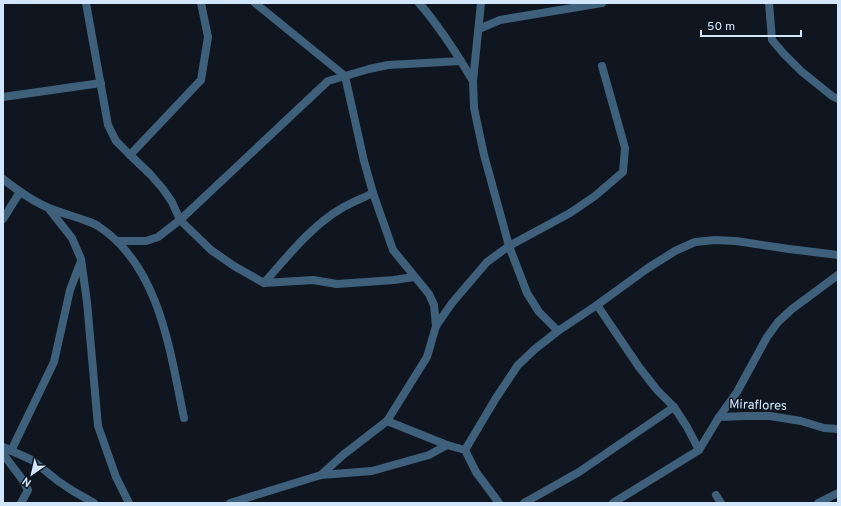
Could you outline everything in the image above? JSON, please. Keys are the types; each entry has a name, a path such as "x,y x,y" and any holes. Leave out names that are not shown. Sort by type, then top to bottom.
{"street":[{"path":"86,3 108,124 116,141 150,174 172,202 180,220 211,250 234,266 264,283 313,280 337,284 414,277"},
{"path":"130,155 201,80 208,37 201,3"},
{"path":"255,3 345,76 364,161 373,193 393,250 429,294 434,305 436,326"},
{"path":"419,3 431,16 473,81"},
{"path":"481,3 473,81 474,108 484,155 509,246 527,293 539,312 558,331"},
{"path":"479,29 500,20 602,3"},
{"path":"769,3 772,40 801,71 832,96 838,99"},
{"path":"118,241 146,241 158,237 180,220 328,81 369,69 388,66 461,61"},
{"path":"321,475 343,455 387,421 427,357 436,326 452,303 487,262 509,246 570,213 595,196 623,172 625,148 602,66"},
{"path":"3,97 101,83"},
{"path":"3,179 20,192 49,208 97,225 118,241 139,268 152,295 163,324 184,418"},
{"path":"3,219 20,192"},
{"path":"264,283 295,247 322,222 342,208 373,193"},
{"path":"49,208 72,238 81,259 87,302 98,426 116,477 129,503"},
{"path":"465,450 496,398 518,365 558,331 648,268 675,251 695,242 715,240 736,241 838,255"},
{"path":"11,451 54,362 70,290 81,259"},
{"path":"719,417 737,392 764,343 778,322 792,309 838,275"},
{"path":"597,305 639,367 657,390 674,407 699,450"},
{"path":"524,503 579,472 674,407"},
{"name":"Miraflores","path":"613,503 699,450 719,417 770,416 801,421 824,428 838,429"},
{"path":"387,421 446,445 465,450 476,472 498,503"},
{"path":"230,503 321,475 372,471 429,455 446,445"},
{"path":"3,447 32,460 58,481 94,503"},
{"path":"3,454 22,479 28,490 20,503"},
{"path":"818,503 838,493"},
{"path":"716,495 721,503"}]}
